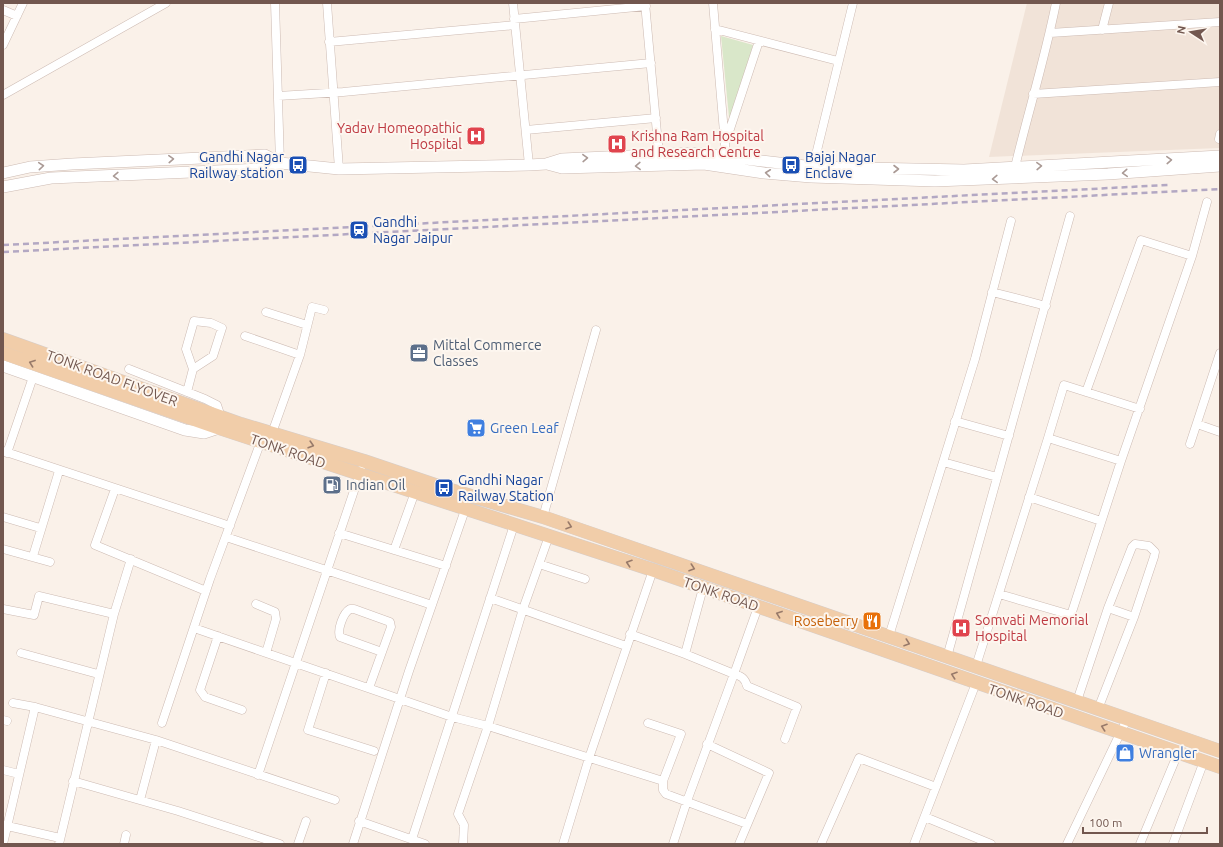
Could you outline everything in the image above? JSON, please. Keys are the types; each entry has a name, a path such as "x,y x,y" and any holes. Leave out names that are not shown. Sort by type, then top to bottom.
{"main road":[{"name":"TONK ROAD FLYOVER","path":"3,339 220,422"},
{"name":"TONK ROAD FLYOVER","path":"3,353 203,416"},
{"name":"TONK ROAD","path":"220,422 272,433 364,461 444,488 543,517 1077,701 1220,752"},
{"name":"TONK ROAD","path":"220,422 261,441 465,510 653,570 1220,767"}],"street":[{"path":"3,45 23,3"},
{"path":"3,95 166,3"},
{"path":"275,3 280,163"},
{"path":"327,3 332,93 339,169"},
{"path":"513,3 529,165"},
{"path":"713,3 725,150"},
{"path":"812,172 853,3"},
{"path":"1015,167 1050,33 1056,3"},
{"path":"1102,30 1109,3"},
{"path":"329,42 514,22 646,4 659,155"},
{"path":"3,10 17,16"},
{"path":"1050,33 1220,22"},
{"path":"715,29 838,61"},
{"path":"725,150 759,41"},
{"path":"278,96 332,93 650,63"},
{"path":"1033,94 1220,82"},
{"path":"526,130 656,118"},
{"path":"3,173 30,167 72,164 265,155 280,163 339,169 529,165 546,164 562,159 659,155 725,150 812,172 863,180 950,181 1108,174 1220,166"},
{"path":"546,164 562,168 704,164 764,173 964,170 1220,156"},
{"path":"3,187 51,178 264,169 280,163"},
{"path":"998,594 1071,615 1120,461 1140,409 1192,256 1207,202"},
{"path":"947,656 1070,216"},
{"path":"889,636 975,359 1011,222"},
{"path":"1086,392 1140,240 1192,256"},
{"path":"992,292 1046,306"},
{"path":"272,433 300,355 312,306 324,310"},
{"path":"266,312 307,325"},
{"path":"187,392 193,369 186,349 194,321 211,323 222,328 213,356 193,369"},
{"path":"543,517 596,330"},
{"path":"245,336 300,355"},
{"path":"1190,444 1220,353"},
{"path":"3,366 185,430 204,433 220,422 217,405 129,369"},
{"path":"33,376 5,452 230,526"},
{"path":"976,666 1064,385 1140,409"},
{"path":"956,421 1009,436"},
{"path":"1197,424 1220,432"},
{"path":"1048,438 1120,461"},
{"path":"162,724 206,591 261,441"},
{"path":"258,775 364,461"},
{"path":"943,462 997,477"},
{"path":"33,556 40,528 59,471"},
{"path":"115,489 95,545 206,591"},
{"path":"394,550 415,492"},
{"path":"1029,497 1101,521"},
{"path":"353,844 359,821 400,698 465,510"},
{"path":"3,516 40,528"},
{"path":"412,839 514,525"},
{"path":"339,533 446,566"},
{"path":"462,844 464,825 458,814 488,726 523,609 549,536"},
{"path":"226,537 326,572 432,605"},
{"path":"1077,701 1108,608 1132,547 1135,544 1149,546 1155,552 1154,557 1134,616 1098,709"},
{"path":"3,549 33,556 50,562"},
{"path":"5,825 60,841 98,674 131,559"},
{"path":"538,564 585,579"},
{"path":"563,844 589,758 653,570"},
{"path":"685,654 703,588"},
{"path":"3,609 34,615 39,596 114,614"},
{"path":"490,598 626,646"},
{"path":"256,604 274,612 276,619 266,653"},
{"path":"673,844 686,801 758,607"},
{"path":"1108,608 1134,616"},
{"path":"369,688 382,652 391,627 390,622 354,609 346,611 339,631 340,637 382,652"},
{"path":"194,628 452,717 488,726 663,781"},
{"path":"630,634 741,676 746,681 747,686 797,706 785,739"},
{"path":"218,636 200,690 205,697 242,710"},
{"path":"21,653 98,674"},
{"path":"326,673 308,730 374,751"},
{"path":"914,844 976,683"},
{"path":"13,703 35,707 156,740 335,800"},
{"path":"3,844 5,825 35,707"},
{"path":"1067,844 1127,719"},
{"path":"648,723 681,734 663,781 663,790 666,794 747,824"},
{"path":"140,800 156,740"},
{"path":"707,744 769,773 739,844"},
{"path":"1140,844 1178,753"},
{"path":"821,844 858,758 936,787"},
{"path":"1173,844 1204,761"},
{"path":"3,770 19,774"},
{"path":"73,781 140,800 280,844"},
{"path":"925,816 991,844"},
{"path":"298,844 306,821"},
{"path":"359,821 425,844"}],"shaded area":[{"path":"1027,3 1220,3 1220,148 989,157"}],"green space":[{"path":"721,36 753,45 730,127"}],"railway":[{"path":"3,245 1168,185"},
{"path":"3,252 1220,189"}],"place":[{"name":"Yadav Homeopathic Hospital","path":"476,136"},
{"name":"Krishna Ram Hospital and Research Centre","path":"617,144"},
{"name":"Gandhi Nagar Railway station","path":"298,165"},
{"name":"Bajaj Nagar Enclave","path":"791,165"},
{"name":"Gandhi Nagar Jaipur","path":"359,230"},
{"name":"Mittal Commerce Classes","path":"419,353"},
{"name":"Green Leaf","path":"476,428"},
{"name":"Indian Oil","path":"332,485"},
{"name":"Gandhi Nagar Railway Station","path":"444,488"},
{"name":"Roseberry","path":"872,621"},
{"name":"Somvati Memorial Hospital","path":"961,628"},
{"name":"Wrangler","path":"1125,753"}]}
